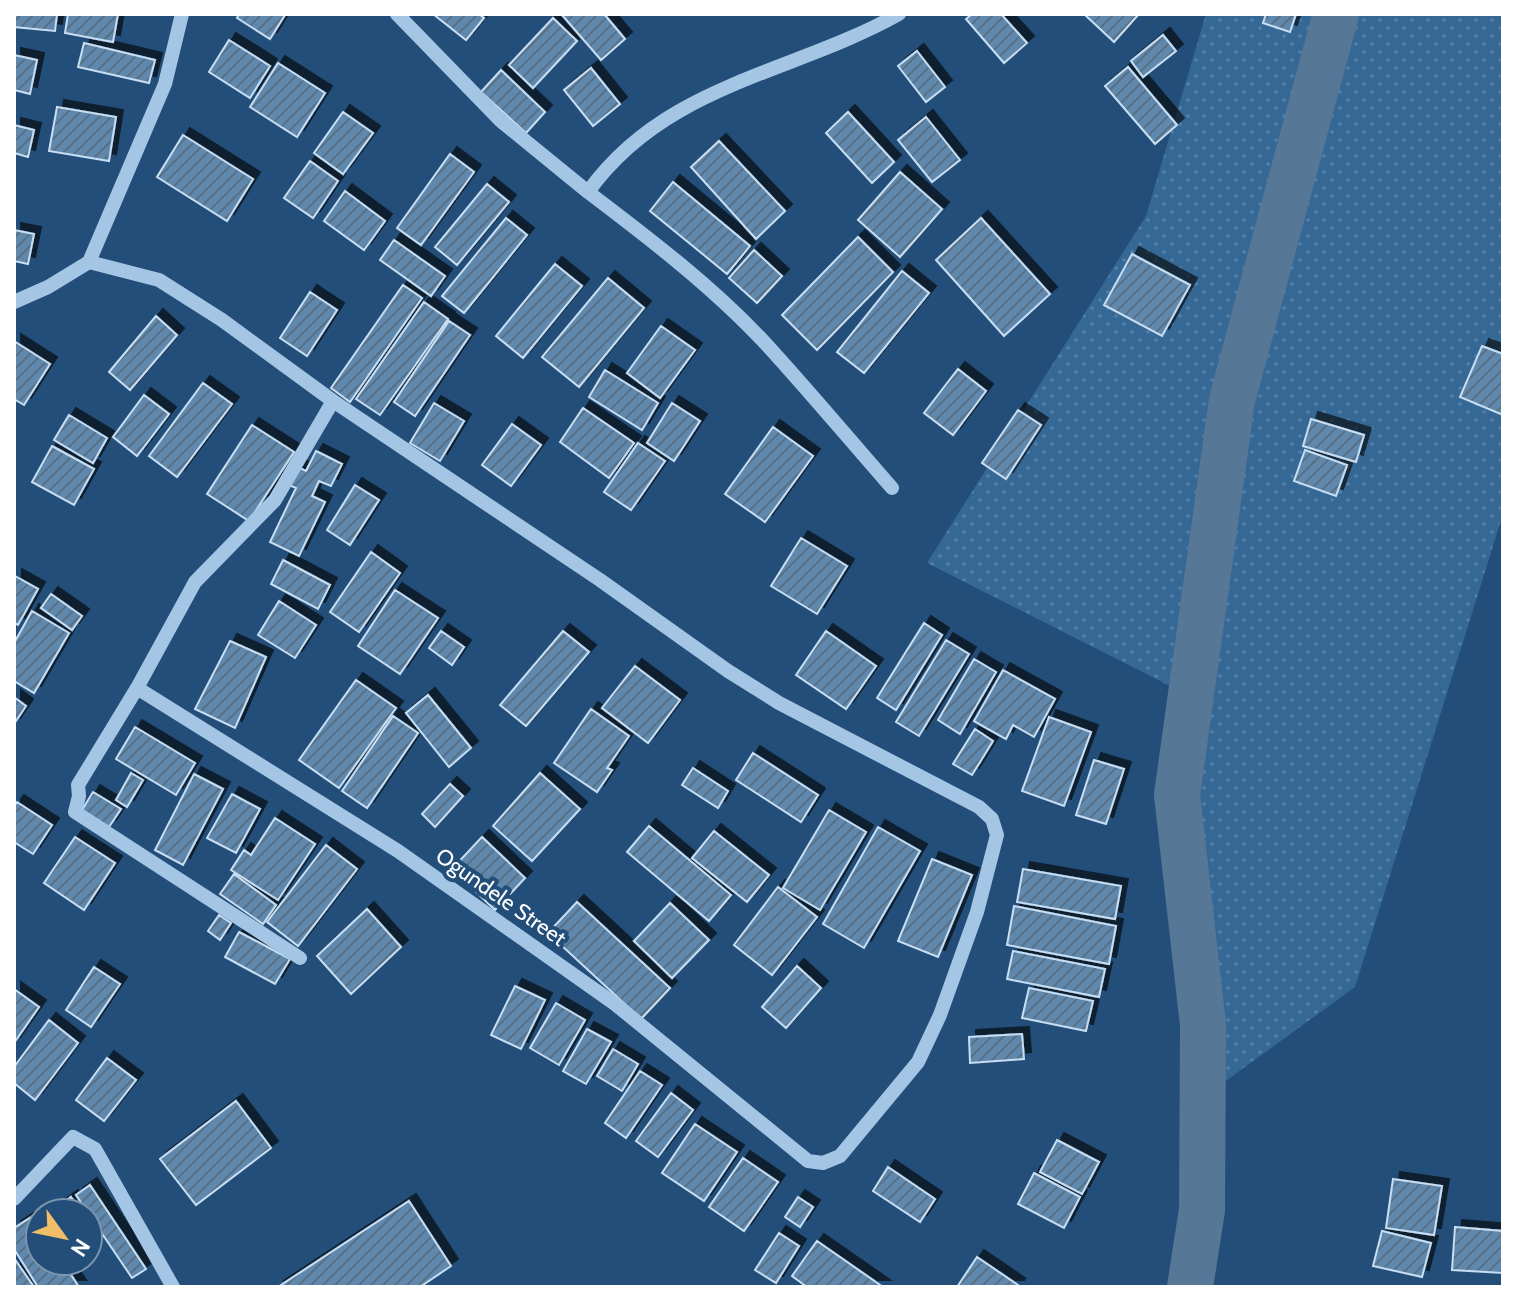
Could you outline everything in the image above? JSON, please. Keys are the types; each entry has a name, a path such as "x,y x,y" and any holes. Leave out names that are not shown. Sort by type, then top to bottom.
{"street":[{"path":"14,302 48,287 89,262 165,84 182,14"},
{"path":"397,14 501,121 648,237 728,307 766,344 892,488"},
{"path":"588,192 604,169 670,115 724,87 870,30 899,14"},
{"path":"89,262 159,280 222,320 333,401 275,500 195,582 137,688 78,785 75,812 300,958"},
{"name":"Ogundele Street","path":"137,688 398,851 615,1004 808,1161 823,1163 840,1156 918,1062 940,1015 977,912 997,835 992,819 979,807 779,703 728,671 600,580 333,401"},
{"path":"14,1199 73,1137 95,1149 173,1287"}],"shaded area":[{"path":"1206,14 1503,14 1503,514 1355,987 1190,1107 1190,696 927,563 1146,216"}],"building":[{"path":"14,14 57,14 55,31 14,27"},
{"path":"68,14 118,14 113,42 65,33"},
{"path":"239,14 285,15 270,39 237,18"},
{"path":"433,14 479,14 484,18 466,40"},
{"path":"604,14 625,39 601,60 562,15"},
{"path":"972,14 1001,14 1027,43 1004,63 966,19"},
{"path":"1084,14 1139,14 1114,42"},
{"path":"1266,14 1296,14 1290,32 1263,23"},
{"path":"553,18 577,41 533,88 509,65"},
{"path":"1163,35 1176,51 1143,77 1131,61"},
{"path":"229,40 270,66 250,98 209,72"},
{"path":"84,43 155,60 149,83 78,67"},
{"path":"917,51 945,87 926,102 898,66"},
{"path":"14,55 37,60 30,94 14,90"},
{"path":"278,63 325,93 297,137 250,107"},
{"path":"1128,67 1177,125 1155,144 1105,86"},
{"path":"591,68 620,104 593,126 564,90"},
{"path":"501,70 545,112 526,133 481,92"},
{"path":"57,107 116,117 109,161 49,151"},
{"path":"343,112 373,133 343,174 314,153"},
{"path":"848,112 894,162 872,183 826,133"},
{"path":"926,117 960,160 932,182 898,140"},
{"path":"14,125 34,130 28,157 14,153"},
{"path":"183,135 253,179 227,221 157,177"},
{"path":"719,141 785,211 756,239 691,167"},
{"path":"450,154 474,172 421,245 397,228"},
{"path":"310,161 338,181 313,218 284,198"},
{"path":"900,172 942,209 900,257 858,220"},
{"path":"673,182 750,246 727,274 650,211"},
{"path":"487,184 509,202 457,265 435,247"},
{"path":"345,191 385,221 364,250 324,221"},
{"path":"506,218 527,235 464,313 442,296"},
{"path":"981,218 1050,294 1004,336 936,260"},
{"path":"14,230 34,234 28,264 14,261"},
{"path":"858,237 893,272 817,350 782,315"},
{"path":"394,240 445,276 431,296 380,260"},
{"path":"754,250 782,276 757,303 729,278"},
{"path":"1132,254 1190,285 1162,336 1104,305"},
{"path":"555,264 582,286 523,358 496,336"},
{"path":"902,271 929,293 864,373 837,352"},
{"path":"608,278 644,308 579,387 542,357"},
{"path":"403,285 422,298 350,402 331,388"},
{"path":"310,292 337,310 307,356 280,338"},
{"path":"424,302 448,319 380,415 356,399"},
{"path":"156,316 177,335 130,390 109,372"},
{"path":"449,321 470,335 415,416 394,402"},
{"path":"661,326 695,350 660,398 627,373"},
{"path":"14,341 50,364 24,405 14,399"},
{"path":"1482,346 1503,354 1503,415 1460,397"},
{"path":"958,369 986,391 953,435 924,413"},
{"path":"605,370 658,403 642,430 589,397"},
{"path":"203,383 232,404 177,477 149,456"},
{"path":"144,395 169,414 137,456 113,437"},
{"path":"434,403 464,421 440,461 410,443"},
{"path":"672,403 700,421 674,461 647,443"},
{"path":"583,408 634,443 609,478 560,442"},
{"path":"1018,410 1041,425 1006,479 982,463"},
{"path":"69,415 107,438 93,463 54,440"},
{"path":"1311,419 1364,435 1356,462 1303,446"},
{"path":"512,424 541,445 511,486 482,465"},
{"path":"252,425 294,452 249,521 207,494"},
{"path":"773,427 813,456 765,522 725,494"},
{"path":"638,443 665,461 631,510 604,492"},
{"path":"52,446 94,469 74,505 32,482"},
{"path":"1305,450 1347,465 1336,496 1294,481"},
{"path":"316,451 342,464 331,486 319,481 312,496 325,502 299,556 270,542 296,488 289,485 298,467 306,471"},
{"path":"355,485 379,500 350,545 327,530"},
{"path":"801,538 847,566 817,614 771,586"},
{"path":"371,552 400,573 359,632 330,612"},
{"path":"283,560 330,585 318,609 271,584"},
{"path":"15,576 38,589 18,625 14,623"},
{"path":"395,590 438,618 400,674 358,646"},
{"path":"51,594 82,616 72,630 41,608"},
{"path":"279,601 316,625 295,658 258,635"},
{"path":"32,611 69,633 34,693 14,681 14,643"},
{"path":"924,623 942,635 896,710 877,698"},
{"path":"441,631 464,647 452,665 429,648"},
{"path":"563,631 589,652 526,726 500,705"},
{"path":"826,631 876,666 846,709 796,675"},
{"path":"946,640 969,654 919,736 896,722"},
{"path":"230,641 266,657 235,728 195,709"},
{"path":"974,659 996,672 960,734 938,720"},
{"path":"635,666 680,700 648,743 602,708"},
{"path":"1003,670 1055,699 1034,737 1013,725 1006,739 974,721"},
{"path":"356,680 396,708 339,788 299,760"},
{"path":"428,695 471,748 449,767 406,713"},
{"path":"14,697 26,706 14,724"},
{"path":"591,709 629,736 607,768 612,770 597,792 554,763"},
{"path":"393,716 418,733 367,808 342,791"},
{"path":"1049,717 1091,732 1064,806 1022,791"},
{"path":"135,727 195,763 176,795 116,759"},
{"path":"975,729 993,741 972,775 953,764"},
{"path":"753,753 818,795 801,822 736,780"},
{"path":"1094,760 1124,769 1106,824 1076,815"},
{"path":"693,768 728,791 718,808 682,785"},
{"path":"131,773 143,780 127,807 116,800"},
{"path":"540,773 580,809 532,861 493,826"},
{"path":"194,774 223,789 183,865 155,850"},
{"path":"450,784 463,796 435,827 422,814"},
{"path":"93,792 121,809 109,827 82,810"},
{"path":"232,794 260,809 236,853 207,838"},
{"path":"17,802 52,825 33,854 14,842 14,806"},
{"path":"829,810 866,832 820,910 783,888"},
{"path":"275,818 315,844 278,900 231,870 244,850 251,855"},
{"path":"649,826 731,895 709,921 627,852"},
{"path":"878,827 920,851 864,948 823,924"},
{"path":"714,831 769,875 747,902 692,858"},
{"path":"75,837 115,863 84,910 44,883"},
{"path":"482,837 525,878 495,910 452,869"},
{"path":"326,845 357,869 298,946 267,922"},
{"path":"932,859 972,875 938,957 898,941"},
{"path":"1023,869 1121,886 1115,919 1017,902"},
{"path":"234,874 276,905 263,924 220,894"},
{"path":"778,887 817,917 772,975 734,945"},
{"path":"577,902 670,988 641,1019 548,933"},
{"path":"670,903 709,940 672,978 634,941"},
{"path":"1014,906 1116,926 1109,964 1007,945"},
{"path":"367,909 401,947 351,994 317,956"},
{"path":"219,915 231,923 220,940 208,931"},
{"path":"239,932 290,959 275,984 225,957"},
{"path":"1013,951 1105,969 1099,997 1007,979"},
{"path":"797,966 821,988 786,1028 762,1007"},
{"path":"94,967 120,984 91,1027 66,1010"},
{"path":"515,986 545,1000 521,1049 491,1035"},
{"path":"1029,988 1093,1001 1086,1031 1022,1018"},
{"path":"14,989 39,1007 14,1043"},
{"path":"556,1003 585,1020 559,1065 530,1048"},
{"path":"49,1020 78,1043 35,1100 14,1083 14,1067"},
{"path":"587,1029 611,1042 586,1084 563,1071"},
{"path":"1022,1034 1024,1059 970,1063 969,1037"},
{"path":"613,1049 638,1064 622,1091 597,1076"},
{"path":"107,1058 136,1080 104,1121 76,1100"},
{"path":"640,1071 662,1085 626,1138 605,1123"},
{"path":"671,1093 693,1110 658,1157 636,1141"},
{"path":"236,1101 271,1148 196,1205 160,1159"},
{"path":"695,1124 737,1152 704,1201 662,1173"},
{"path":"1057,1140 1099,1162 1082,1194 1040,1172"},
{"path":"743,1158 778,1182 744,1231 709,1207"},
{"path":"888,1167 935,1199 920,1222 873,1191"},
{"path":"1034,1173 1080,1197 1064,1228 1018,1204"},
{"path":"1393,1179 1442,1186 1434,1235 1386,1228"},
{"path":"90,1185 98,1197 77,1197"},
{"path":"798,1197 813,1207 800,1227 785,1217"},
{"path":"409,1201 451,1266 420,1287 278,1287"},
{"path":"104,1206 146,1269 132,1278 104,1236"},
{"path":"24,1222 24,1265 14,1249 14,1228"},
{"path":"1455,1227 1503,1231 1503,1273 1452,1270"},
{"path":"1382,1231 1431,1243 1422,1277 1373,1266"},
{"path":"779,1233 799,1246 776,1283 755,1270"},
{"path":"817,1241 883,1287 807,1287 792,1276"},
{"path":"977,1257 1018,1285 1017,1287 957,1287"},
{"path":"14,1258 24,1277 34,1287 14,1287"},
{"path":"32,1277 72,1277 79,1287 38,1287"}],"waterway":[{"path":"1190,1287 1202,1210 1203,1025 1177,795 1232,400 1336,14"}]}
